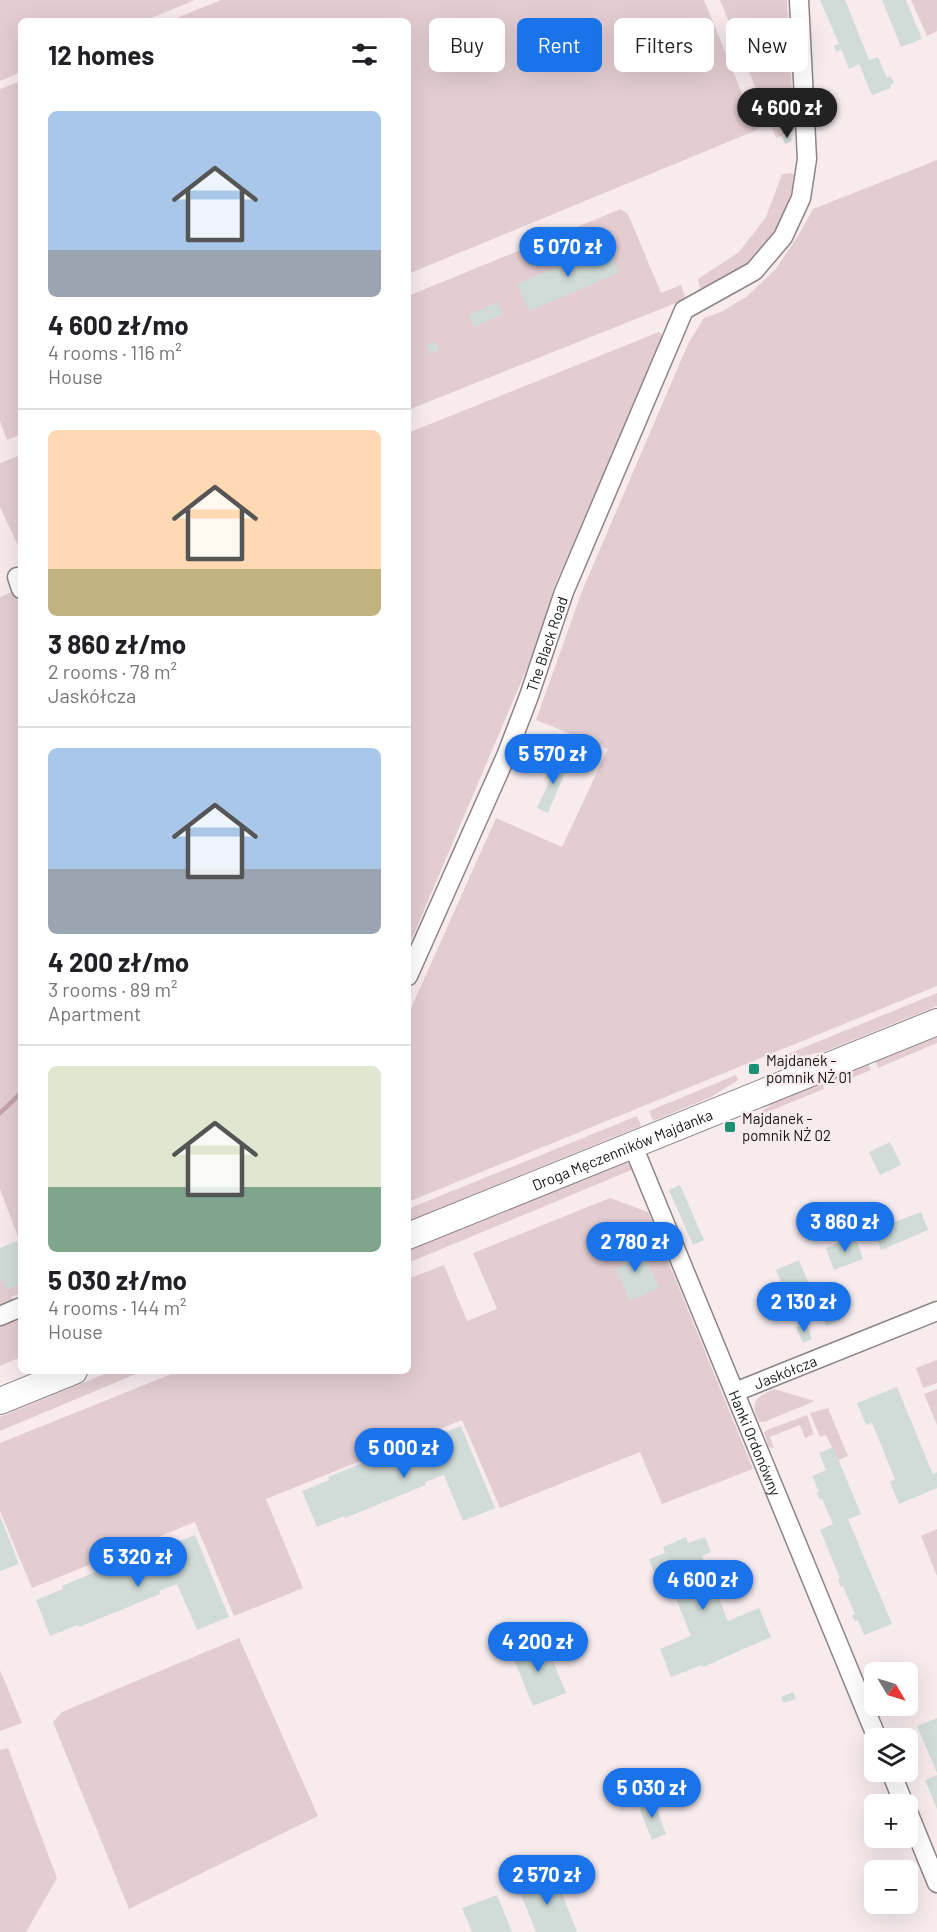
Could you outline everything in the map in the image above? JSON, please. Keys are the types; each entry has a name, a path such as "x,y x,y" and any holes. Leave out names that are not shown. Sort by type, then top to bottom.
{"street":[{"name":"The Black Road","path":"411,969 506,756 564,592 684,310 754,271 783,237 801,198 807,159 798,0"},
{"name":"Droga Męczenników Majdanka","path":"411,1235 937,1022"},
{"name":"Hanki Ordonówny","path":"633,1146 873,1728"},
{"path":"0,1316 18,1308"},
{"name":"Jaskółcza","path":"735,1392 937,1311"},
{"path":"0,1401 67,1374"},
{"path":"918,1836 937,1883"}],"shaded area":[{"path":"0,0 195,0 151,18 18,18 18,73 0,81"},
{"path":"221,0 704,0 711,18 614,18 614,72 714,72 714,25 726,54 726,72 733,72 757,130 411,273 411,18 176,18"},
{"path":"720,0 787,0 788,18 727,18"},
{"path":"911,0 937,0 937,31 927,36"},
{"path":"749,72 791,72 794,131 776,138"},
{"path":"18,82 18,435 7,440 0,421 0,89"},
{"path":"937,160 937,986 411,1201 411,1008 496,818 562,847 608,749 536,720 582,591 688,344 704,318 721,312 746,297 775,270 813,209"},
{"path":"782,174 794,175 785,211 767,244 745,267 701,292 698,279 739,252 766,217"},
{"path":"621,209 628,214 661,293 681,285 686,299 411,409 411,295"},
{"path":"659,332 663,336 554,587 541,635 411,941 411,432"},
{"path":"18,456 18,546 0,507 0,463"},
{"path":"14,591 18,601 18,1237 0,1189 0,597"},
{"path":"937,993 937,1006 826,1051 790,1059 788,1054"},
{"path":"937,1034 937,1043 878,1068 875,1060"},
{"path":"868,1063 871,1070 833,1086 831,1080 833,1078"},
{"path":"736,1075 738,1080 711,1097 653,1121 649,1111"},
{"path":"819,1083 823,1084 824,1089 754,1116 784,1096"},
{"path":"637,1116 641,1126 411,1220 411,1208"},
{"path":"624,1162 632,1165 634,1169 411,1262 411,1248"},
{"path":"610,1198 648,1212 753,1469 662,1504 640,1452 500,1508 462,1420 266,1499 303,1588 234,1616 195,1522 32,1588 0,1511 0,1443 172,1374 411,1374 411,1278 444,1265 467,1321 497,1309 473,1253"},
{"path":"3,1280 7,1289 18,1285 18,1294 11,1297 13,1301 0,1307 0,1281"},
{"path":"18,1319 18,1358 0,1366 0,1326"},
{"path":"937,1360 937,1383 923,1388 916,1368"},
{"path":"105,1374 136,1374 0,1431 0,1417"},
{"path":"774,1389 815,1401 759,1422 755,1410 756,1401"},
{"path":"937,1389 937,1425 924,1394"},
{"path":"828,1408 848,1456 838,1460 826,1435 820,1437 810,1413"},
{"path":"807,1415 814,1434 805,1438 800,1425 770,1437 774,1448 769,1447 764,1433 767,1430"},
{"path":"937,1529 937,1576 921,1536"},
{"path":"239,1638 318,1816 129,1909 53,1722 62,1712"},
{"path":"0,1670 22,1723 0,1731"},
{"path":"8,1748 57,1878 26,1932 0,1932 0,1750"}],"building":[{"path":"820,0 845,0 869,60 878,57 887,78 890,76 894,83 890,85 891,88 872,95 859,64 849,69 841,49 836,52 834,46 839,44"},
{"path":"882,0 906,0 922,39 901,47"},
{"path":"789,134 792,141 785,144 782,137"},
{"path":"608,245 619,273 529,311 517,284"},
{"path":"498,302 503,314 474,327 469,315"},
{"path":"436,342 439,350 430,354 427,345"},
{"path":"555,758 568,765 548,813 537,808 550,780 546,778"},
{"path":"890,1142 901,1165 880,1175 869,1152"},
{"path":"680,1185 704,1240 693,1245 669,1190"},
{"path":"921,1212 928,1230 881,1250 873,1230"},
{"path":"855,1236 863,1259 834,1270 826,1248"},
{"path":"628,1239 634,1254 626,1257 629,1263 645,1256 659,1288 630,1301 616,1269 624,1265 614,1245"},
{"path":"17,1241 18,1244 18,1285 6,1289 3,1280 0,1281 0,1248"},
{"path":"799,1260 808,1282 785,1291 776,1270"},
{"path":"834,1283 846,1311 837,1315 840,1320 826,1326 812,1293"},
{"path":"806,1323 812,1339 803,1343 796,1327"},
{"path":"897,1387 933,1474 937,1472 937,1488 899,1504 890,1482 895,1479 872,1423 866,1425 857,1403"},
{"path":"461,1426 495,1508 463,1521 444,1475 425,1482 426,1485 317,1527 302,1491 329,1480 328,1477 409,1444 410,1446"},
{"path":"833,1447 861,1514 848,1519 892,1624 864,1635 858,1620 855,1621 852,1616 855,1614 838,1580 840,1578 820,1530 833,1524 822,1499 820,1500 816,1493 819,1492 812,1476 826,1470 819,1453"},
{"path":"0,1516 19,1564 0,1571"},
{"path":"195,1535 229,1617 197,1630 177,1584 159,1591 160,1594 79,1627 78,1625 50,1636 36,1600 63,1589 62,1586 143,1552 144,1555"},
{"path":"686,1537 688,1543 705,1537 711,1552 702,1556 728,1621 759,1608 771,1637 703,1667 702,1665 671,1677 660,1649 691,1636 665,1571 655,1575 649,1559 665,1553 663,1547"},
{"path":"544,1639 566,1693 533,1706 511,1652"},
{"path":"793,1692 796,1699 783,1703 781,1697"},
{"path":"937,1718 937,1773 918,1728 917,1726"},
{"path":"937,1775 937,1809 925,1780"},
{"path":"653,1799 666,1834 652,1840 638,1805"},
{"path":"554,1873 577,1932 536,1932 518,1887"},
{"path":"497,1895 512,1932 472,1932 462,1908"}],"waterway":[{"path":"0,1113 18,1096"}],"place":[{"name":"Majdanek - pomnik NŻ 01","path":"754,1069"},
{"name":"Majdanek - pomnik NŻ 02","path":"730,1127"}]}
